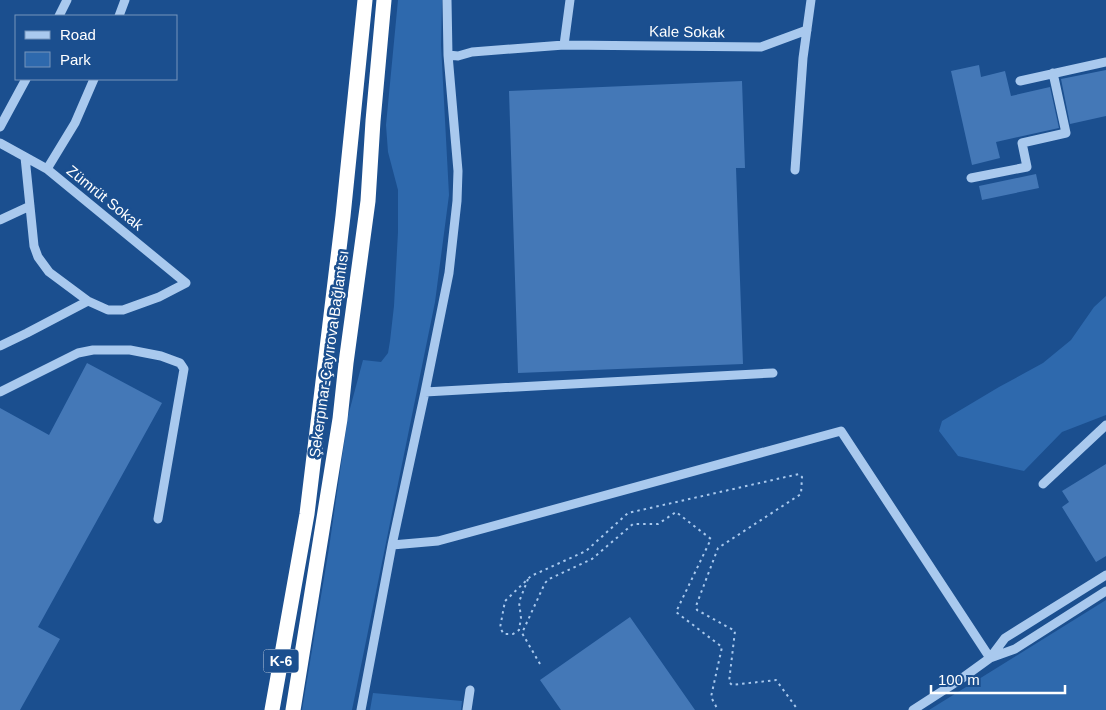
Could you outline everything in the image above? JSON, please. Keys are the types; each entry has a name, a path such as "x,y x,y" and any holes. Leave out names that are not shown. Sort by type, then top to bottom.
{"highway":[{"name":"Şekerpınar-Çayırova Bağlantısı","path":"290,613 307,514 343,216 365,0"},
{"name":"Şekerpınar-Çayırova Bağlantısı","path":"293,710 340,419 368,201 384,0"},
{"name":"K-6","path":"272,710 290,613"},
{"name":"K-6","path":"278,710 290,613"}],"street":[{"path":"60,15 67,0"},
{"path":"118,15 125,0"},
{"path":"361,710 392,546 449,273 457,201 458,171 448,55 447,0"},
{"path":"564,45 570,0"},
{"path":"795,170 803,58 811,0"},
{"name":"Kale Sokak","path":"448,55 458,56 472,52 564,45 761,47 807,30"},
{"path":"1020,81 1106,62"},
{"path":"971,178 1027,167 1022,143 1066,133 1053,73"},
{"path":"0,127 25,80"},
{"path":"47,169 75,123 94,80"},
{"name":"Zümrüt Sokak","path":"0,143 47,169 186,283 159,297 123,310 108,310 88,300"},
{"path":"0,346 28,334 88,300 49,272 38,257 34,246 25,157"},
{"path":"0,220 30,206"},
{"path":"0,392 78,353 93,350 130,350 161,356 180,363 184,369 158,519"},
{"path":"425,392 774,373"},
{"path":"1043,484 1106,425"},
{"path":"392,546 438,541 841,431 990,658"},
{"path":"990,658 1005,638 1106,575"},
{"path":"913,710 990,658 1015,648 1106,591"},
{"path":"467,710 470,690"}],"path":[{"path":"528,579 519,602 521,618 519,630 513,634 504,634 500,628 505,601 530,576 586,550 628,513 799,474 802,477 801,494 718,548 696,606 697,610 735,631 729,682 732,685 776,680 798,710"},
{"path":"540,664 522,633 545,583 592,559 632,524 658,524 676,512 711,539 676,612 722,647 710,697 718,710"}],"green space":[{"path":"398,0 442,0 441,45 449,195 435,302 352,710 302,710 329,548 348,416 363,360 381,362 388,353 390,341 398,232 398,190 388,152 386,125"},
{"path":"1106,296 1106,415 1062,432 1024,471 958,456 939,431 942,421 1043,363 1071,340 1094,307"},
{"path":"1106,600 1106,710 929,710"},
{"path":"373,693 462,701 461,710 370,710"}],"building":[{"path":"979,65 981,77 1005,71 1011,96 1050,87 1059,128 996,142 1000,158 972,165 951,71"},
{"path":"1106,70 1106,116 1070,124 1061,79"},
{"path":"742,81 745,168 736,168 743,364 518,373 509,91"},
{"path":"1036,174 1039,188 982,200 979,186"},
{"path":"87,363 162,403 38,627 60,639 20,710 0,710 0,408 49,435"},
{"path":"1106,464 1106,556 1096,562 1062,507 1069,502 1062,491"},
{"path":"630,617 695,710 561,710 540,680"}]}
